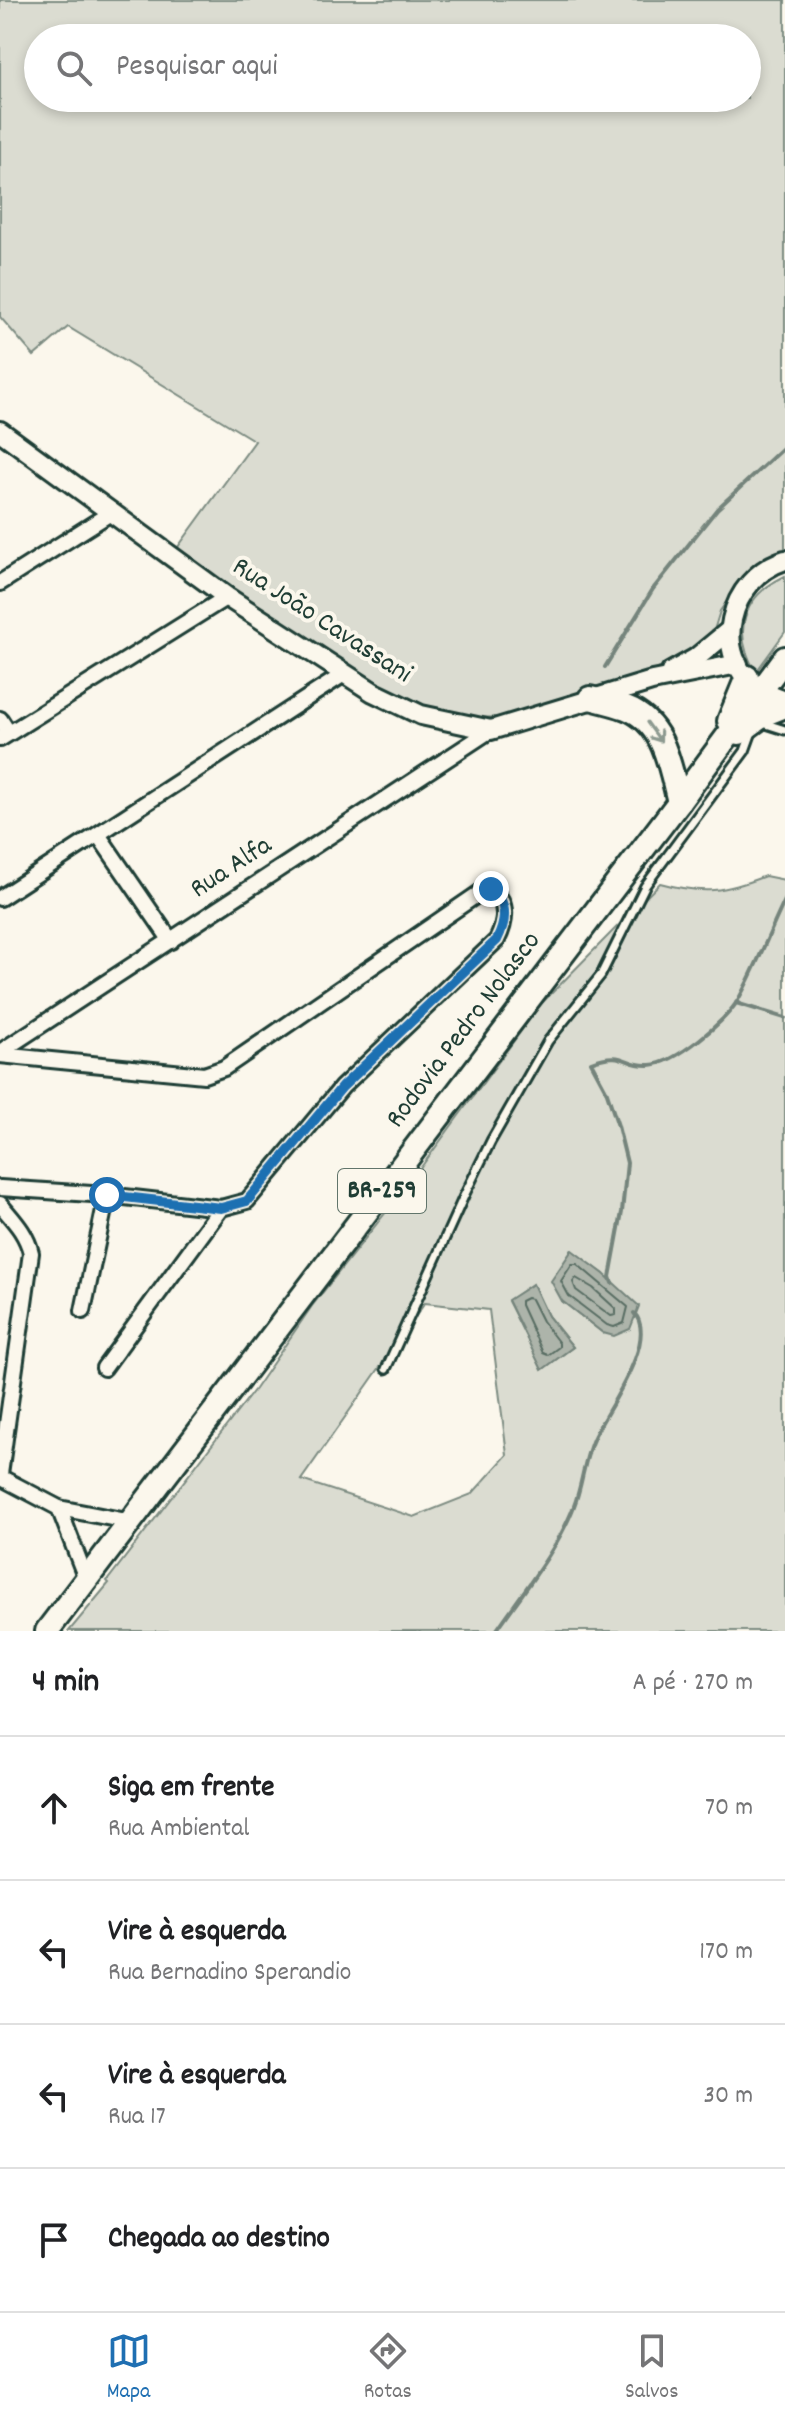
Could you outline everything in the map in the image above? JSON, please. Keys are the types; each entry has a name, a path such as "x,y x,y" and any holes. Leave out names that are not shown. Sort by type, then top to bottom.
{"highway":[{"name":"Rodovia Pedro Nolasco","path":"47,1631 719,749 749,678 785,658"},
{"path":"590,698 628,709 649,723 664,747 679,802"},
{"path":"719,749 755,720 785,703"}],"main road":[{"name":"Rua João Cavassani","path":"0,431 227,597 344,674 421,715 491,730"},
{"path":"785,560 757,574 745,587 736,604 730,630 732,648 749,678 785,703"},
{"path":"491,730 652,681 696,658 730,630"},
{"path":"652,681 749,678"}],"street":[{"path":"0,583 112,512"},
{"path":"0,719 5,736 227,597"},
{"path":"0,898 344,674"},
{"name":"Rua Alfa","path":"0,1054 491,730"},
{"path":"99,836 171,941"},
{"path":"0,1054 204,1075 212,1073 224,1068 481,892 491,889 502,903 505,918 497,940 342,1087 247,1201 221,1208 107,1195 0,1188"},
{"path":"83,1311 107,1195"},
{"path":"0,1204 21,1228 31,1253 0,1476 59,1508 132,1522"},
{"path":"104,1368 221,1208"},
{"path":"59,1508 87,1581"}],"lane":[{"path":"386,1369 464,1196 548,1041 601,975 645,886 745,751 755,720 785,730"}],"shaded area":[{"path":"0,0 785,0 785,554 739,584 720,611 711,640 684,662 513,717 455,718 411,708 170,558 255,441 68,327 34,356 0,317"},
{"path":"785,576 785,632 756,672 744,643 745,616 759,594"},
{"path":"765,876 785,880 785,1631 69,1631 109,1583 107,1581 255,1389 312,1306 416,1174 541,1004 660,883 714,890","holes":["571,1250 604,1274 603,1333 562,1301","532,1284 548,1316 573,1347 543,1369 508,1301","425,1303 489,1310 507,1455 472,1494 414,1517 301,1480"]}],"water":[{"path":"572,1250 639,1306 630,1329 614,1336 603,1333 562,1301 551,1281"},
{"path":"533,1284 548,1316 573,1347 542,1370 508,1300"}],"waterway":[{"path":"605,667 653,589 717,509 785,446"},
{"path":"612,1283 610,1277 627,1163 606,1090 591,1062 611,1057 641,1065 660,1063 686,1050 711,1030 738,1000 785,900"},
{"path":"736,1003 785,1018"},
{"path":"496,1631 539,1570 567,1522 591,1443 636,1356 640,1325 634,1313"}],"route":[{"path":"107,1195 221,1208 247,1201 319,1112 371,1056 497,940 505,912 500,897 491,889"}]}
